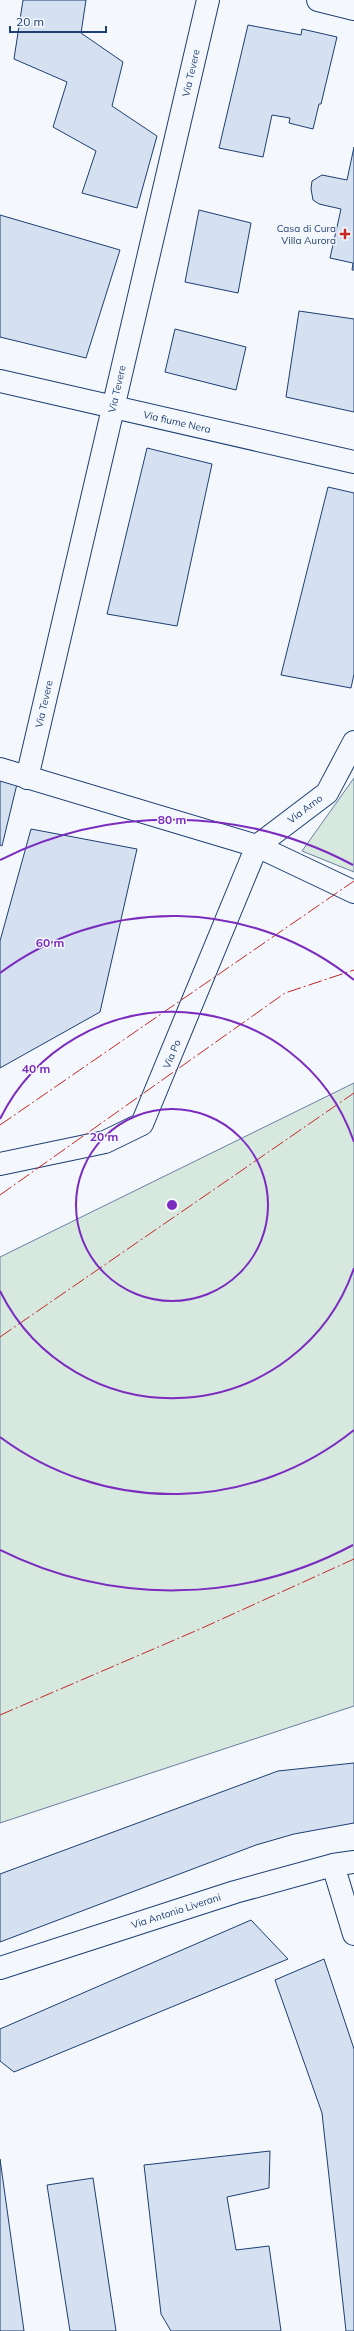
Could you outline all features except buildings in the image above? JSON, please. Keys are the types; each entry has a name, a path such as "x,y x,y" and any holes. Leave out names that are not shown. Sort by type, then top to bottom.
{"street":[{"name":"Via Tevere","path":"27,778 208,0"},
{"path":"318,0 354,8"},
{"name":"Via fiume Nera","path":"0,380 354,462"},
{"name":"Via Arno","path":"257,846 327,793 354,742"},
{"path":"0,768 27,778 257,846 354,892"},
{"name":"Via Po","path":"0,1164 105,1142 142,1124 257,846"},
{"name":"Via Antonio Liverani","path":"0,1968 235,1892 333,1865 354,1862"},
{"path":"333,1865 354,1934"}],"shaded area":[{"path":"354,778 354,872 302,851"},
{"path":"354,1083 354,1706 0,1823 0,1257"}],"power":[{"path":"0,1125 354,881"},
{"path":"0,1195 285,993 354,970"},
{"path":"0,1337 354,1093"},
{"path":"0,1715 200,1629 354,1559"}],"place":[{"name":"Casa di Cura Villa Aurora","path":"345,234"}]}
